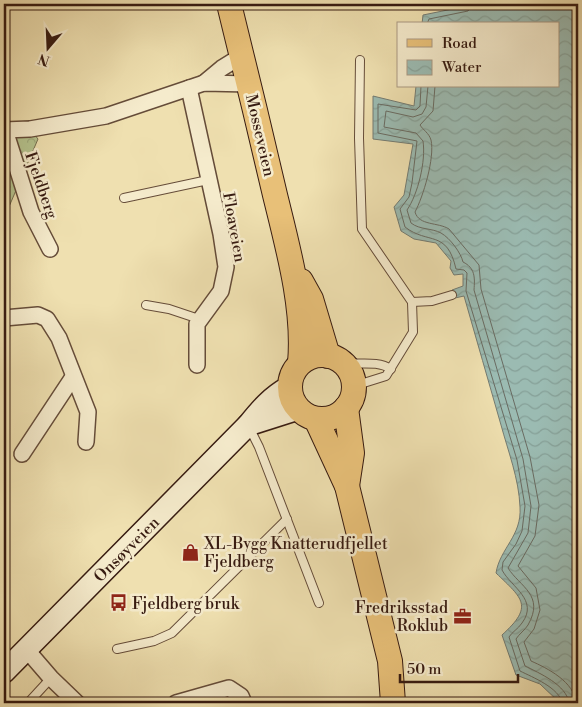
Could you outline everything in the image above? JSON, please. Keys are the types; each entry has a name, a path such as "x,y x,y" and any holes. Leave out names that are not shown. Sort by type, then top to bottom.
{"main road":[{"name":"Mosseveien","path":"229,4 250,84 292,267 302,347 300,363"},
{"name":"Mosseveien","path":"292,267 311,299 336,359"},
{"path":"347,486 352,453 351,373 336,359 318,355 300,363 292,374 290,387 292,399 307,414 347,486 390,661 393,703"},
{"path":"307,414 328,418 338,415 350,397"},
{"path":"390,661 404,683 409,703"}],"street":[{"path":"204,83 222,68 243,55"},
{"path":"4,130 30,129 106,116 204,83 250,84"},
{"name":"Floaveien","path":"189,88 221,234 226,267 221,291 199,319"},
{"name":"Fjeldberg","path":"4,130 31,212 50,249"},
{"path":"4,318 38,315 47,319 59,338 88,412 86,442"},
{"path":"197,365 196,334 199,319"},
{"path":"22,454 73,377"},
{"name":"Onsøyveien","path":"4,672 248,425 265,404 290,387"},
{"name":"Onsøyveien","path":"248,425 307,414"},
{"path":"26,649 51,678 77,703"},
{"path":"176,703 229,688 241,696 244,703"}],"lane":[{"path":"350,397 386,376 413,332 412,302 362,229 359,138 360,60"},
{"path":"124,198 208,180"},
{"path":"412,302 432,301 452,294"},
{"path":"146,306 169,309 199,319"},
{"path":"336,359 360,365 382,363 391,369"},
{"path":"248,425 319,603"},
{"path":"117,649 154,641 172,633 287,519"},
{"path":"31,702 51,678"}],"green space":[{"path":"30,129 38,139 8,209 4,211 4,130"}],"water":[{"path":"477,4 578,4 578,703 560,703 540,684 516,675 502,635 518,617 521,603 513,590 496,573 498,564 518,526 520,507 518,486 464,296 455,298 452,290 463,286 463,274 454,275 450,268 451,261 436,243 414,239 401,231 394,207 404,195 413,144 373,139 373,96 414,106 416,88 560,88 560,22 422,22 423,15"}],"place":[{"name":"XL-Bygg Knatterudfjellet Fjeldberg","path":"190,552"},
{"name":"Fjeldberg bruk","path":"118,603"},
{"name":"Fredriksstad Roklub","path":"462,616"}]}
